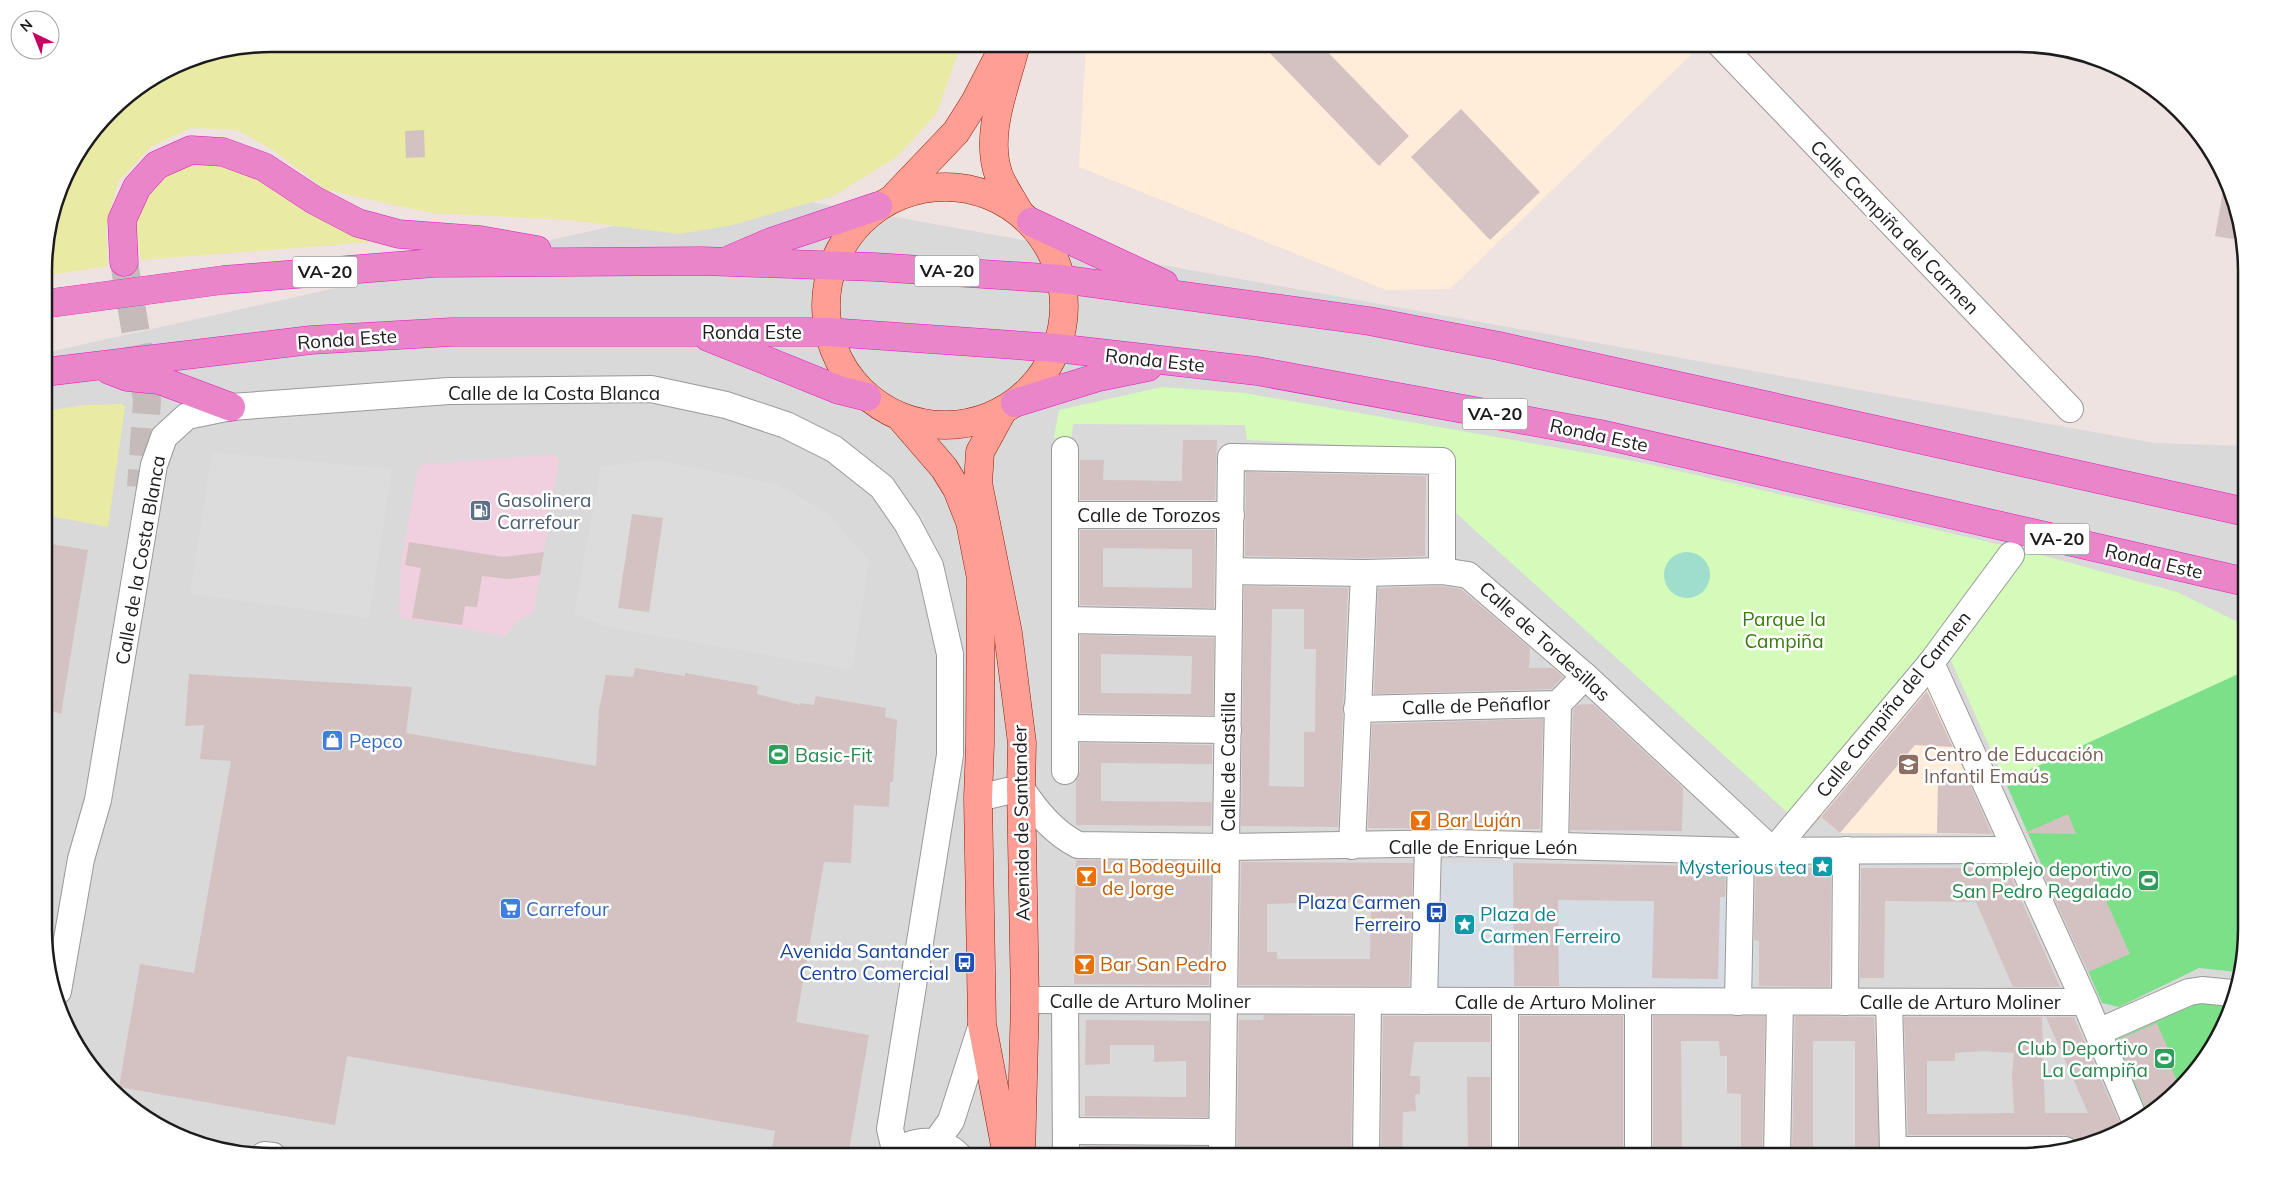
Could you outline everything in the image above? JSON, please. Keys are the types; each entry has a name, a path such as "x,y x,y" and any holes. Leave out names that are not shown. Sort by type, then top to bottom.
{"highway":[{"path":"124,262 122,220 137,187 157,165 191,150 223,152 264,167 314,200 358,223 399,234 480,240 608,262"},
{"path":"723,262 771,242 885,202"},
{"path":"1024,216 1185,294"},
{"name":"VA-20","path":"52,303 224,280 434,263 723,262 1061,278 1369,321 1499,346 2238,510"},
{"path":"695,332 840,390 867,397"},
{"name":"Ronda Este","path":"52,371 311,340 424,334 828,332 1056,348 1171,363 1257,371 1600,434 2238,580"},
{"path":"1009,406 1099,377 1171,363"},
{"path":"96,365 127,377 159,380 230,408"},
{"path":"2209,503 2238,501"},
{"path":"2185,569 2238,597"}],"main road":[{"path":"1001,52 975,102 956,132 885,202 848,235 832,266 825,299 828,332 842,368 867,397 900,417 923,424 947,426 970,423 1009,406 1031,388 1045,372 1056,348 1064,311 1061,278 1052,252 1024,216 999,177 994,155 993,132 1014,52"},
{"path":"885,202 924,188 946,186 976,190 998,198 1024,216"},
{"name":"Avenida de Santander","path":"1009,406 980,452 978,483 1008,633 1022,743 1021,788 1025,1000 1021,1148"},
{"name":"Avenida de Santander","path":"900,417 944,468 957,489 970,522 981,578 978,798 982,1024 1005,1148"}],"street":[{"name":"Calle Campiña del Carmen","path":"1728,52 2070,409"},
{"name":"Calle de la Costa Blanca","path":"59,983 81,859 98,800 154,465 164,437 187,416 230,408 449,391 651,389 726,405 786,425 834,449 882,487 907,523 930,566 950,654 950,756 890,1130 894,1148"},
{"path":"1065,450 1067,515 1065,771"},
{"name":"Calle de Castilla","path":"1222,1144 1232,457 1442,461 1442,571"},
{"name":"Calle de la Costa Blanca","path":"81,859 84,799 141,487"},
{"name":"Calle de Torozos","path":"1067,515 1231,515"},
{"name":"Calle Campiña del Carmen","path":"1773,851 1931,663 2011,555"},
{"name":"Calle de Tordesillas","path":"1230,572 1364,574 1442,571 1468,575 1585,676 1773,851"},
{"path":"1352,846 1364,574"},
{"path":"1066,620 1230,623"},
{"path":"1931,663 2085,1002 2133,1116"},
{"name":"Calle de Peñaflor","path":"1357,709 1558,704 1585,676"},
{"path":"1555,846 1558,704"},
{"path":"1066,728 1228,730"},
{"path":"978,798 1021,788"},
{"name":"Calle de Enrique León","path":"1021,788 1037,812 1066,839 1078,845 1227,848 1456,843 1741,851 2015,850"},
{"path":"1424,1001 1428,845"},
{"path":"1845,1002 1846,850"},
{"path":"1738,1002 1741,851"},
{"path":"2098,1032 2189,992 2202,990 2229,993"},
{"name":"Calle de Arturo Moliner","path":"1025,1000 2085,1002"},
{"path":"1065,1000 1066,1144 1222,1144"},
{"path":"1366,1148 1368,1002"},
{"path":"1505,1002 1505,1148"},
{"path":"1638,1002 1638,1148"},
{"path":"1777,1148 1780,1002"},
{"path":"1889,1002 1892,1148"},
{"name":"Avenida de Santander","path":"936,1142 951,1121 982,1024"},
{"path":"904,1148 918,1142 936,1142 949,1148"}],"shaded area":[{"path":"272,52 958,52 937,113 897,157 833,196 733,225 679,234 568,220 431,213 326,190 273,150 237,130 191,128 152,146 118,182 106,228 108,266 52,275 54,243 60,215 75,175 98,138 127,107 150,89 175,75 215,60 243,54"},
{"path":"1086,52 1688,52 1691,55 1450,289 1386,290 1079,167"},
{"path":"190,161 233,162 288,200 329,224 372,242 141,260 135,229 139,207 161,178"},
{"path":"761,193 2155,443 2238,446 2238,943 2237,957 2227,999 2209,1038 2193,1062 2164,1093 2141,1111 2116,1125 2090,1136 2048,1146 2020,1148 272,1148 243,1146 201,1136 175,1125 150,1111 127,1093 107,1073 89,1050 69,1012 60,985 54,957 52,928 52,351"},
{"path":"122,404 125,407 108,527 52,516 52,410 86,405"},
{"path":"212,452 392,469 369,618 190,594"},
{"name":"Gasolinera Carrefour","path":"557,456 559,460 534,612 514,624 506,636 402,618 399,611 401,563 418,469 423,464"},
{"path":"656,460 777,484 827,513 869,561 852,670 607,627 574,614 601,466"},
{"path":"1682,552 1692,552 1706,562 1710,575 1706,588 1700,594 1692,598 1682,598 1668,588 1664,580 1664,570 1674,556"},
{"name":"Centro de Educación Infantil Emaús","path":"1919,687 1928,688 1992,834 1840,833 1814,811"},
{"name":"Plaza de Carmen Ferreiro","path":"1414,863 1513,863 1514,987 1413,986"},
{"path":"1706,896 1754,897 1755,988 1559,986 1558,900 1705,902"}],"green space":[{"name":"Parque la Campiña","path":"1162,387 1244,393 1639,462 2015,548 2177,592 2238,622 2238,674 2005,781 1944,645 1798,822 1456,513 1455,482 1424,449 1247,440 1245,425 1073,424 1071,446 1054,437 1059,410"},
{"name":"Complejo deportivo San Pedro Regalado","path":"2238,674 2238,943 2234,972 2199,968 2119,1007 2102,1003 2005,781"},
{"name":"Club Deportivo La Campiña","path":"2203,1001 2226,1003 2209,1038 2193,1062 2164,1093 2146,1108 2115,1040"}],"building":[{"path":"1269,52 1328,52 1409,136 1379,166"},
{"path":"1461,109 1540,192 1490,240 1411,157"},
{"path":"424,130 425,157 406,158 405,131"},
{"path":"2223,191 2236,240 2215,236"},
{"path":"1183,440 1217,440 1215,500 1080,500 1080,460 1104,460 1103,480 1182,481"},
{"path":"1246,472 1426,476 1425,556 1364,558 1245,556"},
{"path":"632,514 663,518 649,612 618,608"},
{"path":"1080,530 1215,530 1214,608 1080,605","holes":["1103,548 1192,549 1192,588 1103,587"]},
{"path":"409,542 503,557 544,552 540,575 507,579 482,576 477,607 465,606 462,625 412,618 421,568 405,565"},
{"path":"52,544 88,550 61,714 52,711"},
{"path":"1244,586 1348,588 1338,827 1241,826","holes":["1272,609 1304,609 1304,649 1316,649 1315,732 1304,732 1304,787 1269,786"]},
{"path":"1441,586 1461,589 1530,648 1529,668 1553,668 1563,677 1551,689 1374,694 1378,588"},
{"path":"1080,635 1214,638 1213,715 1080,713","holes":["1101,654 1192,656 1191,694 1101,693"]},
{"name":"Carrefour","path":"635,668 685,676 685,673 758,686 757,694 800,705 800,703 814,705 816,696 886,708 885,717 897,720 893,782 890,782 889,807 854,805 851,863 824,862 796,1022 869,1035 849,1148 772,1148 775,1131 347,1056 335,1125 121,1087 119,1085 140,964 194,973 231,761 200,759 204,725 185,726 189,674 412,687 406,733 596,766 599,709 606,675 633,677"},
{"path":"1927,691 1953,747 1915,745 1840,833 1821,817"},
{"path":"1593,704 1683,788 1682,831 1570,830 1573,710 1578,705"},
{"path":"1543,719 1540,829 1368,828 1372,724"},
{"path":"1080,743 1212,745 1212,764 1101,763 1101,801 1212,802 1211,826 1076,825 1076,780 1080,771"},
{"path":"1969,782 1992,834 1937,833 1938,783"},
{"path":"2068,814 2076,834 2025,833"},
{"path":"1076,860 1211,862 1209,985 1074,984"},
{"path":"1241,862 1413,863 1409,986 1239,985","holes":["1371,903 1370,959 1277,959 1277,952 1267,952 1267,904"]},
{"path":"1513,863 1726,866 1725,897 1720,897 1718,979 1652,978 1654,901 1558,900 1559,986 1514,986"},
{"path":"1756,867 1831,868 1830,987 1759,986 1759,941 1754,940"},
{"path":"2040,867 2091,867 2130,954 2088,972"},
{"path":"1861,868 2007,868 2060,987 2013,987 1976,902 1885,901 1884,978 1860,978"},
{"path":"1264,1015 1353,1016 1351,1148 1237,1148 1239,1020 1263,1020"},
{"path":"1383,1016 1490,1016 1490,1042 1414,1042 1410,1076 1420,1076 1420,1094 1415,1095 1416,1111 1403,1112 1402,1148 1381,1148"},
{"path":"1520,1016 1623,1016 1623,1148 1520,1148"},
{"path":"1653,1016 1765,1016 1762,1148 1741,1148 1741,1094 1727,1093 1727,1056 1720,1056 1719,1041 1681,1041 1682,1148 1653,1148"},
{"path":"1795,1016 1874,1017 1880,1148 1855,1148 1855,1041 1813,1041 1813,1148 1792,1148"},
{"path":"1904,1017 2042,1017 2045,1113 2088,1113 2046,1017 2074,1017 2120,1123 2080,1139 2065,1135 1908,1135","holes":["1984,1051 2014,1053 2012,1077 2014,1113 1927,1114 1927,1061 1955,1061 1955,1053"]},
{"path":"1086,1020 1209,1021 1208,1117 1085,1116 1085,1096 1186,1097 1186,1061 1154,1062 1154,1045 1110,1045 1110,1064 1085,1065"},
{"path":"2157,1023 2171,1056 2167,1058 2177,1080 2146,1107 2117,1040"},
{"path":"1467,1077 1490,1077 1490,1148 1468,1148"},
{"path":"1085,1146 1207,1147 1207,1148 1085,1148"}],"tunnel":[{"path":"124,262 147,400 141,487"}],"place":[{"name":"Gasolinera Carrefour","path":"481,511"},
{"name":"Pepco","path":"333,741"},
{"name":"Basic-Fit","path":"779,755"},
{"name":"Centro de Educación Infantil Emaús","path":"1908,765"},
{"name":"Bar Luján","path":"1421,820"},
{"name":"Mysterious tea","path":"1823,867"},
{"name":"La Bodeguilla de Jorge","path":"1086,877"},
{"name":"Complejo deportivo San Pedro Regalado","path":"2148,880"},
{"name":"Carrefour","path":"510,909"},
{"name":"Plaza Carmen Ferreiro","path":"1437,913"},
{"name":"Plaza de Carmen Ferreiro","path":"1464,925"},
{"name":"Avenida Santander Centro Comercial","path":"965,962"},
{"name":"Bar San Pedro","path":"1084,964"},
{"name":"Club Deportivo La Campiña","path":"2164,1059"}]}
